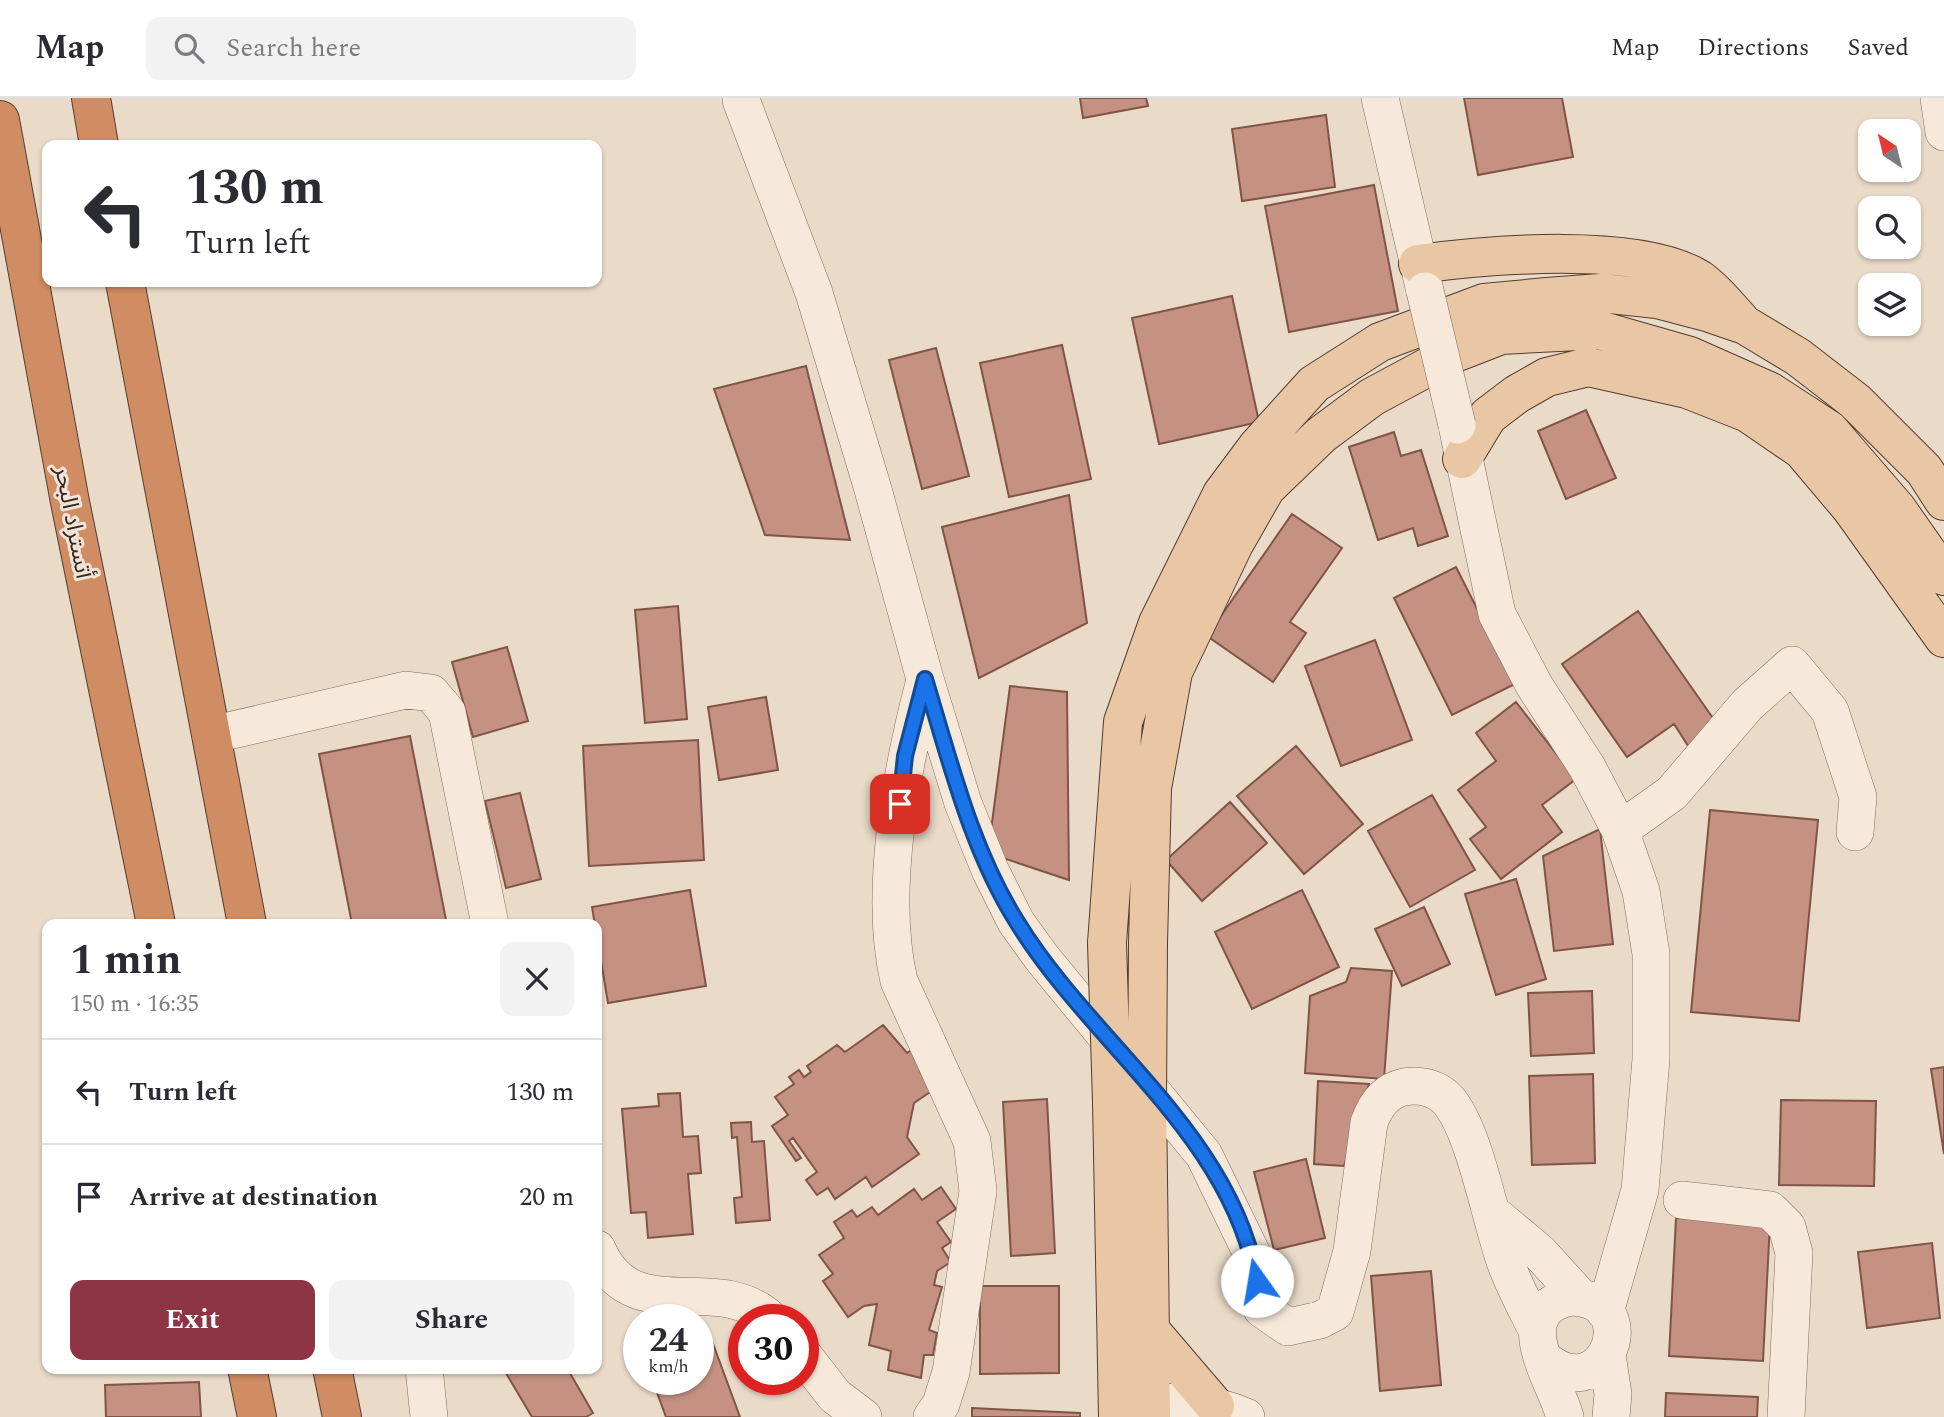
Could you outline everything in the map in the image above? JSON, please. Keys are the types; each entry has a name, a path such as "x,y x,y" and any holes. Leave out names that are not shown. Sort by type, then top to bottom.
{"highway":[{"path":"91,98 99,140"},
{"name":"أتستراد البحر","path":"0,120 32,299 155,919"},
{"path":"0,272 32,299"},
{"path":"126,287 246,919"},
{"path":"248,1374 257,1417"},
{"path":"333,1374 342,1417"}],"main road":[{"path":"1421,277 1494,254 1629,259 1676,269 1699,279 1745,325"},
{"path":"1135,1411 1150,1330 1129,1101 1107,943 1123,722 1146,656 1181,573 1222,494 1257,447 1314,384 1380,342 1484,303 1601,293 1657,299 1745,325 1798,356 1855,401 1924,470 1944,501"},
{"path":"1135,1411 1129,1101 1148,943 1152,788 1173,672 1234,544 1266,488 1321,435 1372,397 1452,354 1502,335 1599,330 1690,356 1769,391 1829,430 1897,509 1944,576"},
{"path":"1460,442 1517,394 1547,377 1588,367 1648,378 1687,389 1748,413 1802,450 1851,508 1944,638"},
{"path":"1150,1330 1230,1411"}],"street":[{"path":"1380,98 1497,614 1534,685 1587,767 1620,830 1641,891 1651,954 1651,1059 1640,1190 1592,1305"},
{"path":"1940,98 1944,132"},
{"path":"740,99 814,293 963,803 990,870 1016,922 1204,1155 1252,1254 1262,1308 1288,1327 1320,1320 1335,1312 1352,1251 1369,1123 1375,1107 1386,1095 1401,1087 1416,1085 1432,1089 1446,1098 1456,1111 1504,1261 1540,1343 1565,1417"},
{"path":"1620,830 1672,793 1747,705 1792,665 1830,711 1858,797 1855,832"},
{"path":"925,679 905,756 891,909 893,955 899,981 972,1141 978,1191 951,1371 941,1404 932,1417"},
{"path":"211,735 406,690 431,693 447,712 488,919"},
{"path":"1682,1200 1770,1210 1787,1227 1794,1253 1786,1417"},
{"path":"1490,1212 1539,1252 1592,1305 1612,1326 1612,1341 1607,1356 1597,1366 1583,1372 1568,1373 1554,1368 1540,1343 1542,1315 1552,1304 1565,1298 1592,1305"},
{"path":"602,1261 618,1282 639,1294 701,1295 742,1304"},
{"path":"1607,1356 1613,1394 1611,1417"},
{"path":"425,1374 429,1417"},
{"path":"819,1376 835,1396 863,1417"},
{"path":"1135,1411 1230,1411"}],"building":[{"path":"1080,98 1146,98 1148,106 1083,118"},
{"path":"1464,98 1562,98 1573,157 1478,175"},
{"path":"1326,115 1335,187 1242,201 1232,129"},
{"path":"1374,185 1398,311 1289,332 1265,206"},
{"path":"1232,296 1259,422 1159,444 1132,318"},
{"path":"1062,345 1091,479 1009,497 980,363"},
{"path":"936,348 969,476 922,489 889,360"},
{"path":"806,366 850,540 765,535 714,389"},
{"path":"1586,410 1616,478 1566,499 1538,431"},
{"path":"1394,432 1401,456 1421,450 1448,536 1418,546 1413,528 1378,540 1349,447"},
{"path":"1069,495 1087,623 979,678 942,527"},
{"path":"1292,514 1342,548 1290,622 1306,633 1273,682 1207,636"},
{"path":"1456,567 1515,684 1452,715 1394,598"},
{"path":"678,606 687,719 645,723 635,610"},
{"path":"1638,611 1722,731 1692,752 1674,724 1627,757 1562,664"},
{"path":"1375,640 1412,740 1341,766 1305,666"},
{"path":"507,647 528,721 473,737 452,662"},
{"path":"1010,686 1067,692 1069,880 988,853"},
{"path":"766,697 778,770 719,780 708,707"},
{"path":"1516,702 1576,779 1542,805 1562,832 1501,879 1470,839 1486,827 1458,790 1496,761 1476,733"},
{"path":"410,736 446,919 351,919 319,754"},
{"path":"698,740 704,860 589,866 583,746"},
{"path":"1296,746 1363,824 1304,874 1237,796"},
{"path":"520,793 541,879 506,888 485,801"},
{"path":"1432,795 1475,870 1410,907 1368,831"},
{"path":"1230,802 1267,843 1202,901 1166,860"},
{"path":"1710,810 1818,820 1799,1021 1691,1012"},
{"path":"1600,829 1613,944 1554,951 1543,856"},
{"path":"1516,879 1546,979 1496,995 1465,894"},
{"path":"690,890 706,986 608,1003 602,967 602,919 594,919 592,907"},
{"path":"1302,890 1339,967 1252,1009 1215,932"},
{"path":"1424,907 1450,964 1402,986 1375,929"},
{"path":"1351,968 1392,971 1384,1079 1305,1073 1310,996 1346,982"},
{"path":"1592,991 1594,1053 1531,1056 1528,993"},
{"path":"883,1025 907,1053 913,1049 926,1067 920,1071 933,1090 914,1103 907,1137 919,1154 872,1187 866,1177 835,1199 828,1188 817,1195 806,1180 817,1172 793,1138 789,1141 801,1158 796,1161 772,1126 788,1115 775,1097 794,1084 789,1077 799,1070 804,1077 811,1072 807,1066 837,1045 845,1052"},
{"path":"1944,1067 1944,1154 1931,1069"},
{"path":"1593,1074 1595,1163 1532,1165 1529,1076"},
{"path":"1318,1081 1369,1084 1344,1166 1314,1164"},
{"path":"680,1093 683,1137 698,1136 701,1173 688,1174 693,1234 648,1238 646,1212 631,1213 622,1109 659,1106 658,1094"},
{"path":"1047,1099 1055,1253 1011,1256 1003,1102"},
{"path":"1781,1100 1876,1101 1874,1186 1779,1185"},
{"path":"751,1122 752,1142 764,1141 770,1220 736,1223 734,1198 742,1197 737,1137 732,1138 731,1123"},
{"path":"1306,1159 1325,1238 1274,1250 1254,1172"},
{"path":"941,1187 956,1209 937,1222 951,1242 942,1248 951,1262 937,1271 934,1285 942,1287 929,1330 937,1333 933,1355 924,1355 921,1378 888,1370 891,1351 869,1345 877,1304 864,1306 848,1317 823,1281 833,1274 819,1255 844,1238 834,1222 852,1210 857,1217 872,1207 878,1215 914,1189 922,1200"},
{"path":"1676,1218 1770,1222 1763,1361 1669,1356"},
{"path":"1932,1243 1940,1318 1867,1328 1858,1252"},
{"path":"1431,1271 1441,1385 1380,1391 1371,1276"},
{"path":"980,1286 1059,1286 1059,1373 980,1374"},
{"path":"714,1346 728,1384 728,1395 732,1395 740,1417 666,1417 658,1395 714,1395"},
{"path":"507,1374 570,1374 593,1413 586,1417 532,1417"},
{"path":"199,1382 201,1417 106,1417 105,1385"},
{"path":"1666,1393 1758,1397 1757,1417 1665,1417"},
{"path":"972,1408 1080,1413 1080,1417 972,1417"}],"route":[{"path":"900,804 905,756 925,679 963,803 990,870 1016,922 1042,958 1204,1155 1220,1182 1252,1254 1257,1281"}]}
